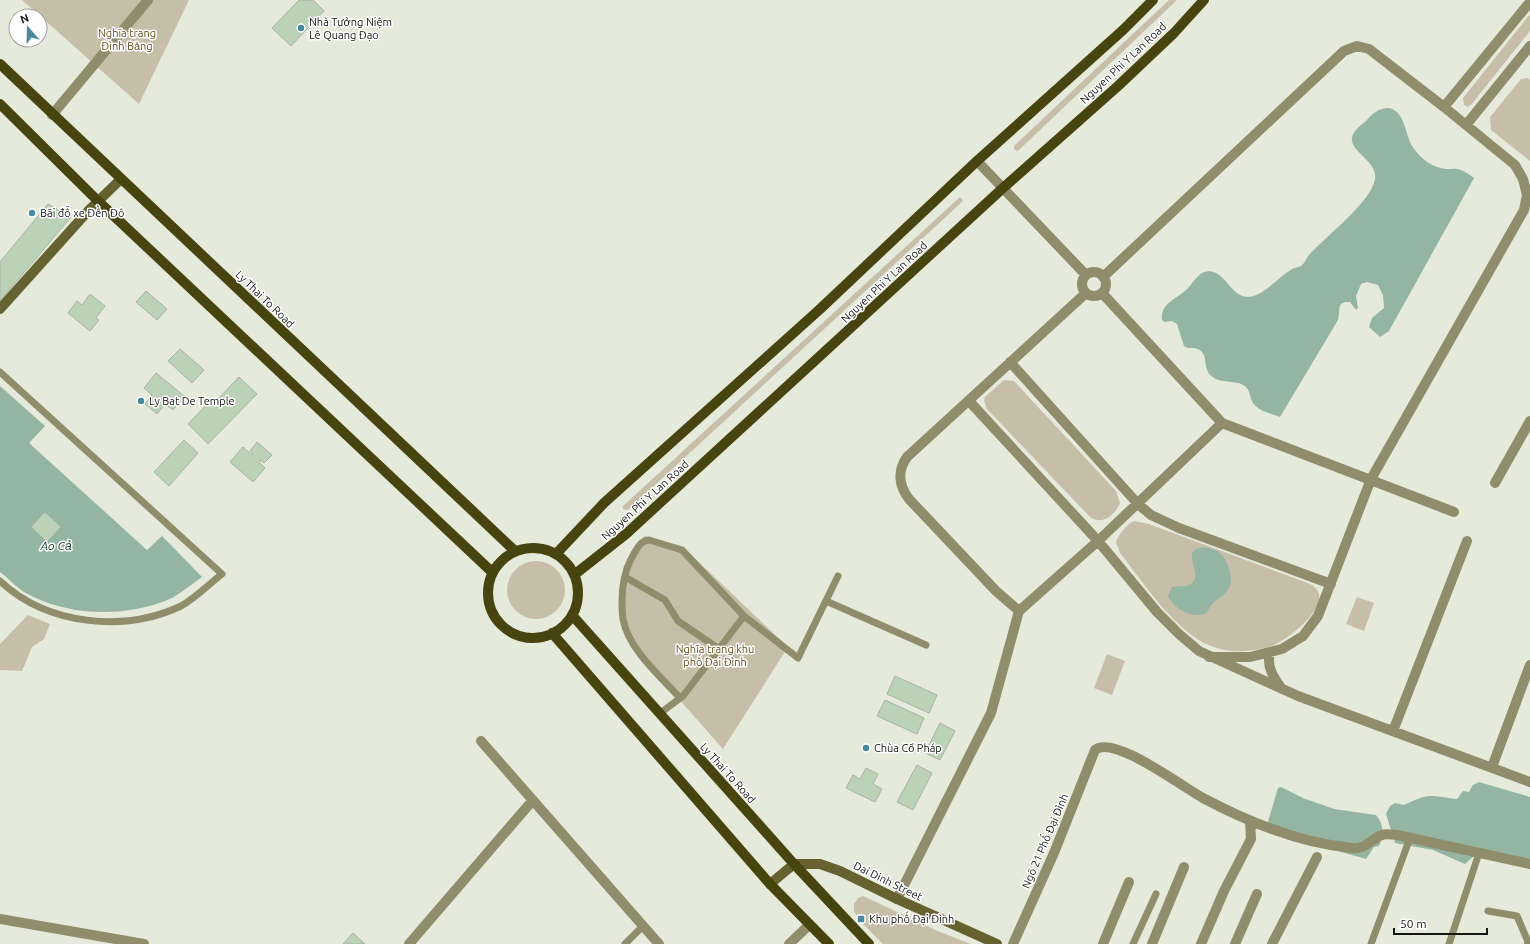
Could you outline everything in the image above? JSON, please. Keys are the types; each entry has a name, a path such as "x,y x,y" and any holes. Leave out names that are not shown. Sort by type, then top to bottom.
{"main road":[{"path":"556,554 604,503 820,310 977,161 1123,30 1153,0"},
{"name":"Nguyen Phi Y Lan Road","path":"574,575 626,534 1003,188 1118,86 1174,33 1204,0"},
{"name":"Ly Thai To Road","path":"0,64 52,115 122,179 515,551"},
{"path":"0,104 98,200 492,572"},
{"path":"532,548 548,550 556,554 568,565 574,575 578,593 572,615 564,626 544,637 525,638 516,635 500,625 490,609 488,600 488,586 492,572 502,560 515,551 532,548"},
{"name":"Ly Thai To Road","path":"572,615 794,864 869,944"},
{"path":"552,633 770,884 829,944"}],"street":[{"path":"52,115 148,0"},
{"path":"1444,107 1530,2"},
{"path":"1103,277 1344,51 1357,46 1369,49 1444,107 1515,165 1523,179 1527,194 1524,210 1371,479 1318,616 1302,636 1292,644 1270,653 1250,657 1210,657"},
{"path":"1466,125 1530,46"},
{"path":"977,161 1086,275"},
{"path":"0,309 98,200 122,179"},
{"path":"1093,272 1103,277 1106,284 1102,293 1093,296 1083,290 1082,282 1086,275 1093,272"},
{"path":"1019,611 996,591 909,499 901,486 901,470 907,458 1086,293"},
{"path":"1102,293 1222,423 1454,512"},
{"path":"1010,362 1138,504 1151,515 1179,528 1331,584"},
{"path":"968,401 1098,541 1162,617 1188,642 1210,657 1282,689 1530,782"},
{"path":"1495,483 1530,422"},
{"path":"897,899 991,713 1019,611 1138,504 1222,423"},
{"path":"1393,731 1467,541"},
{"path":"1270,653 1270,671 1282,689"},
{"path":"1492,767 1530,665"},
{"path":"481,741 659,944"},
{"name":"Ngõ 21 Phố Đại Đình","path":"1013,944 1054,853 1095,750 1098,747 1115,748 1138,758 1197,795 1239,817 1250,821"},
{"path":"409,944 533,800"},
{"path":"1201,944 1224,891 1251,839 1250,821 1308,840 1353,849 1362,848 1381,835 1388,834 1530,864"},
{"path":"1272,944 1317,858"},
{"path":"770,884 794,864"},
{"name":"Dai Dinh Street","path":"794,864 827,866 852,876 897,899 997,944"},
{"path":"1152,944 1184,867"},
{"path":"1103,944 1129,882"},
{"path":"1235,944 1257,894"},
{"path":"0,919 144,944"},
{"path":"789,944 809,925"}],"lane":[{"path":"0,372 222,574 183,605 168,611 140,618 98,622 74,619 51,612 12,592 0,581"},
{"path":"680,698 631,642 623,619 622,596 625,577 629,563 638,546 643,542 649,540 678,547 687,554 744,616 798,658 838,576"},
{"path":"625,577 665,600 678,621 719,649"},
{"path":"826,601 926,645"},
{"path":"659,714 680,698 697,680 744,616"},
{"path":"1371,944 1410,838"},
{"path":"1449,944 1479,853"},
{"path":"1133,944 1156,894"},
{"path":"1488,911 1517,916 1530,944"},
{"path":"625,944 643,926"}],"green space":[{"name":"Nghĩa trang Đình Bảng","path":"22,0 189,0 139,104 48,23 48,8 31,8"},
{"path":"1169,0 1177,0 1020,149 1017,151 1014,149 1014,146"},
{"path":"1530,14 1530,31 1471,105 1468,107 1464,105 1463,98"},
{"path":"1528,78 1530,80 1530,161 1491,130 1490,117 1521,79"},
{"path":"960,197 963,200 962,202 630,508 627,510 623,509 623,506"},
{"path":"1004,380 1014,381 1116,491 1120,503 1115,512 1108,518 1099,520 1090,517 987,409 984,401 985,397"},
{"path":"1134,521 1149,524 1310,584 1318,591 1319,599 1316,609 1300,627 1274,645 1251,651 1218,649 1211,646 1185,630 1173,619 1161,606 1120,553 1116,542 1117,539 1126,527"},
{"name":"Nghĩa trang khu phố Đại Đình","path":"644,536 683,547 788,647 723,749 632,646 624,632 621,581 624,566"},
{"path":"536,561 547,563 560,574 563,579 565,590 563,601 552,614 547,617 536,619 525,617 512,606 509,601 507,590 509,579 520,566 525,563"},
{"path":"1357,597 1374,603 1364,631 1346,624"},
{"path":"28,615 50,624 44,639 32,647 22,671 0,670 0,644"},
{"path":"1107,654 1125,661 1112,695 1094,688"},
{"path":"863,896 940,932 971,944 883,944 859,920 854,911 854,904 858,898"}],"water":[{"path":"1389,108 1395,110 1399,114 1411,145 1425,160 1442,168 1459,169 1474,178 1389,331 1380,337 1369,327 1372,318 1384,308 1383,295 1378,285 1367,282 1361,284 1356,296 1358,308 1356,310 1350,302 1345,302 1340,305 1338,320 1280,417 1265,412 1255,406 1246,387 1235,382 1216,379 1208,373 1205,357 1201,351 1184,346 1177,324 1172,321 1165,322 1162,320 1164,309 1166,305 1183,293 1199,275 1206,271 1216,273 1239,295 1249,297 1260,293 1293,268 1300,267 1309,255 1354,211 1370,192 1374,183 1374,169 1355,148 1352,143 1352,137 1356,130 1378,110"},
{"name":"Ao Cả","path":"0,386 45,426 29,443 147,550 162,536 202,577 172,598 155,605 117,612 98,612 61,607 43,601 23,591 0,572"},
{"path":"1202,547 1214,549 1221,554 1230,570 1231,581 1227,591 1222,597 1214,602 1207,613 1196,615 1179,609 1168,596 1172,587 1186,586 1194,581 1195,573 1192,553 1196,549"},
{"path":"1479,782 1530,797 1530,868 1475,855 1465,864 1433,850 1395,843 1386,814 1390,806 1395,803 1404,805 1419,798 1429,796 1457,799 1463,791 1469,792 1473,785"},
{"path":"1281,787 1303,798 1334,809 1376,815 1382,826 1382,838 1379,846 1374,847 1366,859 1291,838 1266,828 1278,788"}],"building":[{"path":"299,0 313,0 324,11 291,46 272,28"},
{"path":"48,204 71,217 0,301 0,262"},
{"path":"146,291 167,309 157,320 136,302"},
{"path":"90,294 105,306 96,318 99,320 90,331 68,313 77,301 82,305"},
{"path":"180,349 204,370 192,383 168,361"},
{"path":"156,373 184,396 173,410 165,404 157,414 145,404 152,395 144,388"},
{"path":"239,377 257,394 208,444 188,424 213,398 216,401"},
{"path":"184,440 198,453 169,486 154,472"},
{"path":"257,442 272,455 264,463 260,460 259,462 265,468 253,482 230,462 243,447 252,455 253,454 250,451"},
{"path":"45,512 61,527 47,542 31,527"},
{"path":"895,676 937,695 929,713 887,694"},
{"path":"885,700 924,718 917,734 877,716"},
{"path":"940,723 955,731 940,760 925,753"},
{"path":"917,765 932,773 913,810 897,802"},
{"path":"866,768 878,774 873,784 882,789 875,802 846,788 853,775 860,779"},
{"path":"353,933 365,944 343,944"}],"place":[{"name":"Nhà Tưởng Niệm Lê Quang Đạo","path":"301,28"},
{"name":"Bãi đỗ xe Đền Đô","path":"32,213"},
{"name":"Ly Bat De Temple","path":"141,401"},
{"name":"Chùa Cổ Pháp","path":"866,748"},
{"name":"Khu phố Đại Đình","path":"861,919"}]}
